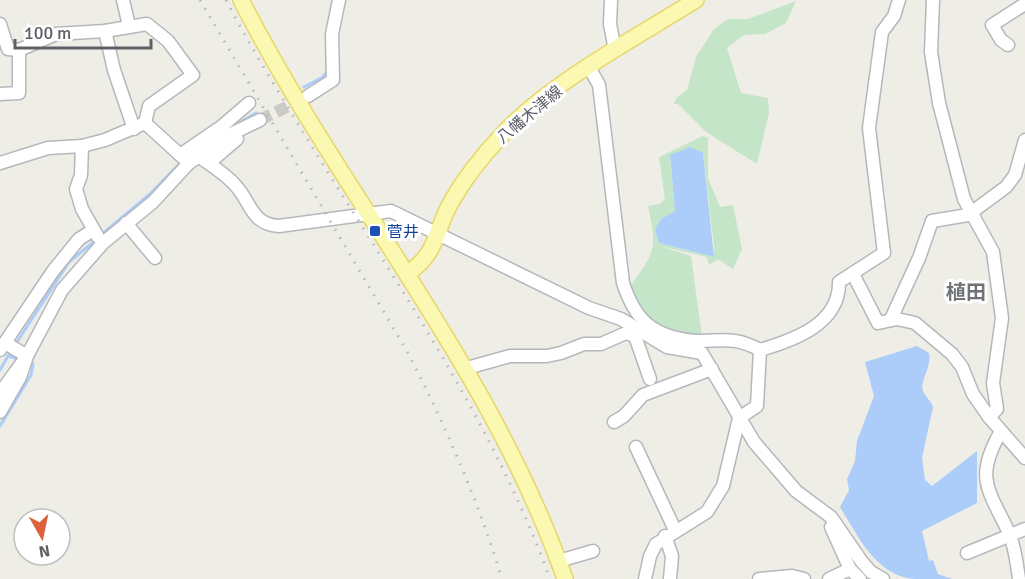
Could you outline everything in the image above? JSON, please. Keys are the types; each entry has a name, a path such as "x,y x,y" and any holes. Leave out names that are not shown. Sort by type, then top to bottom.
{"main road":[{"path":"241,0 338,165 467,368 536,506 565,579"},
{"name":"八幡木津線","path":"408,273 422,263 439,233 449,206 470,172 503,133 537,104 615,50 696,0"}],"street":[{"path":"123,0 129,26"},
{"path":"308,96 333,80 332,34 339,0"},
{"path":"611,0 610,24 615,50"},
{"path":"105,31 114,70 139,126 235,184 254,214 265,225 279,226 390,211 502,263 525,278 667,347 741,340 760,350 796,337 817,326 832,309 839,282 884,254 869,128 870,107 882,32 894,16 899,0"},
{"path":"933,0 932,51 939,104 961,188 971,213 993,252 1002,318 993,383 997,409 989,417"},
{"path":"1008,45 1001,40 992,25 1025,4"},
{"path":"0,24 8,48 20,50 56,34 105,31 147,24 168,41 193,75 149,106 139,126 82,146 48,148 0,163"},
{"path":"0,94 19,93 20,50"},
{"path":"589,68 599,85 623,283 627,295 638,314 657,332 670,339 694,346 702,354 754,442 796,491 831,517 862,562 871,572 883,579"},
{"path":"0,393 32,299 79,240 97,237 126,223 153,202 221,128 249,103"},
{"path":"191,159 231,134 261,123"},
{"path":"891,320 919,258 932,221 971,213 1010,182 1025,140"},
{"path":"82,146 81,175 75,189 97,237"},
{"path":"126,223 155,258"},
{"path":"13,350 62,290 97,237"},
{"path":"853,274 878,323 891,320 915,323 951,354 962,367 973,394 989,417 1025,458"},
{"path":"467,368 510,356 547,356 584,344 600,344 626,333 639,333"},
{"path":"639,333 650,379"},
{"path":"0,412 20,377 13,350"},
{"path":"645,579 650,556 656,544 670,533 707,512 723,486 739,418 757,406 760,350"},
{"path":"614,422 624,416 643,395 712,369"},
{"path":"1000,432 987,456 986,473 992,500 1010,535 1019,579"},
{"path":"636,447 670,533 672,555 670,579"},
{"path":"831,517 830,524 850,569 860,579"},
{"path":"967,553 1025,529"},
{"path":"559,561 593,550"},
{"path":"829,579 850,569"},
{"path":"759,579 792,576 804,579"}],"green space":[{"path":"796,1 786,23 765,34 744,35 727,48 741,93 768,98 769,113 757,164 706,132 678,104 674,104 676,98 687,90 696,57 714,29 728,19 748,19"},
{"path":"703,136 708,138 708,178 720,207 733,205 742,249 733,269 718,259 709,265 707,257 659,246 691,256 702,337 674,335 640,311 631,285 650,256 652,248 653,231 648,206 660,204 665,199 659,157","holes":["703,153 714,246 713,257 659,243 655,230 661,219 675,211 670,159"]}],"water":[{"path":"690,147 703,153 714,257 659,243 655,230 661,219 675,211 670,155"},
{"path":"917,346 929,353 929,364 922,387 933,407 922,458 925,480 932,486 977,451 977,503 922,531 929,561 933,560 938,574 952,579 914,579 889,571 861,542 840,507 849,490 847,479 855,461 857,441 874,396 865,362"}],"waterway":[{"path":"304,87 323,77 328,70"},
{"path":"232,127 256,113"},
{"path":"101,235 150,194 182,161"},
{"path":"15,345 69,262 96,240"},
{"path":"0,370 11,351"},
{"path":"8,356 18,359"},
{"path":"0,426 31,375 33,364"}],"tunnel":[{"path":"260,120 305,98"}],"railway":[{"path":"200,0 408,353 460,464 483,521 502,579"},
{"path":"226,0 265,69 440,352 471,407 527,521 550,579"}],"place":[{"name":"菅井","path":"375,231"}],"district":[{"name":"植田","path":"966,292"}]}
